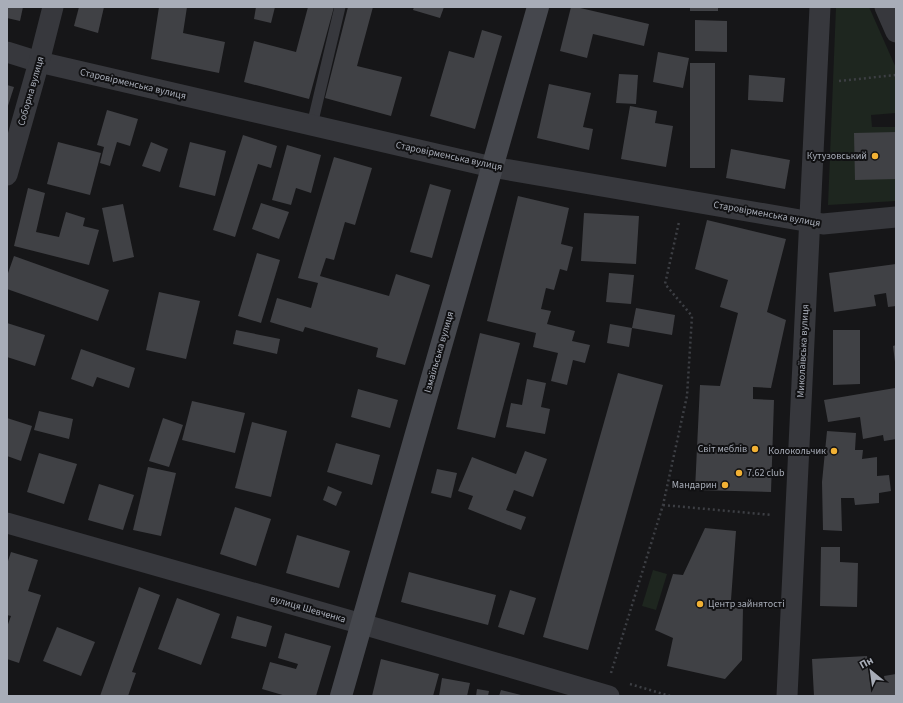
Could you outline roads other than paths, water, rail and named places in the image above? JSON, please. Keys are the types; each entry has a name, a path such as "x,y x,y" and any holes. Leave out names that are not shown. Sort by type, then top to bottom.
{"main road":[{"name":"Ізмаїльська вулиця","path":"341,696 538,7"}],"street":[{"name":"Соборна вулиця","path":"7,175 53,7"},
{"name":"Миколаївська вулиця","path":"788,696 820,7"},
{"path":"885,7 896,32"},
{"name":"Старовірменська вулиця","path":"7,52 39,62 492,167 823,224 896,217"},
{"name":"вулиця Шевченка","path":"7,523 362,624 609,687"}],"lane":[{"path":"312,125 340,7"}],"place":[{"name":"Кутузовський","path":"875,156"},
{"name":"Світ меблів","path":"755,449"},
{"name":"Колокольчик","path":"834,451"},
{"name":"7.62 club","path":"739,473"},
{"name":"Мандарин","path":"725,485"},
{"name":"Центр зайнятості","path":"700,604"}]}
